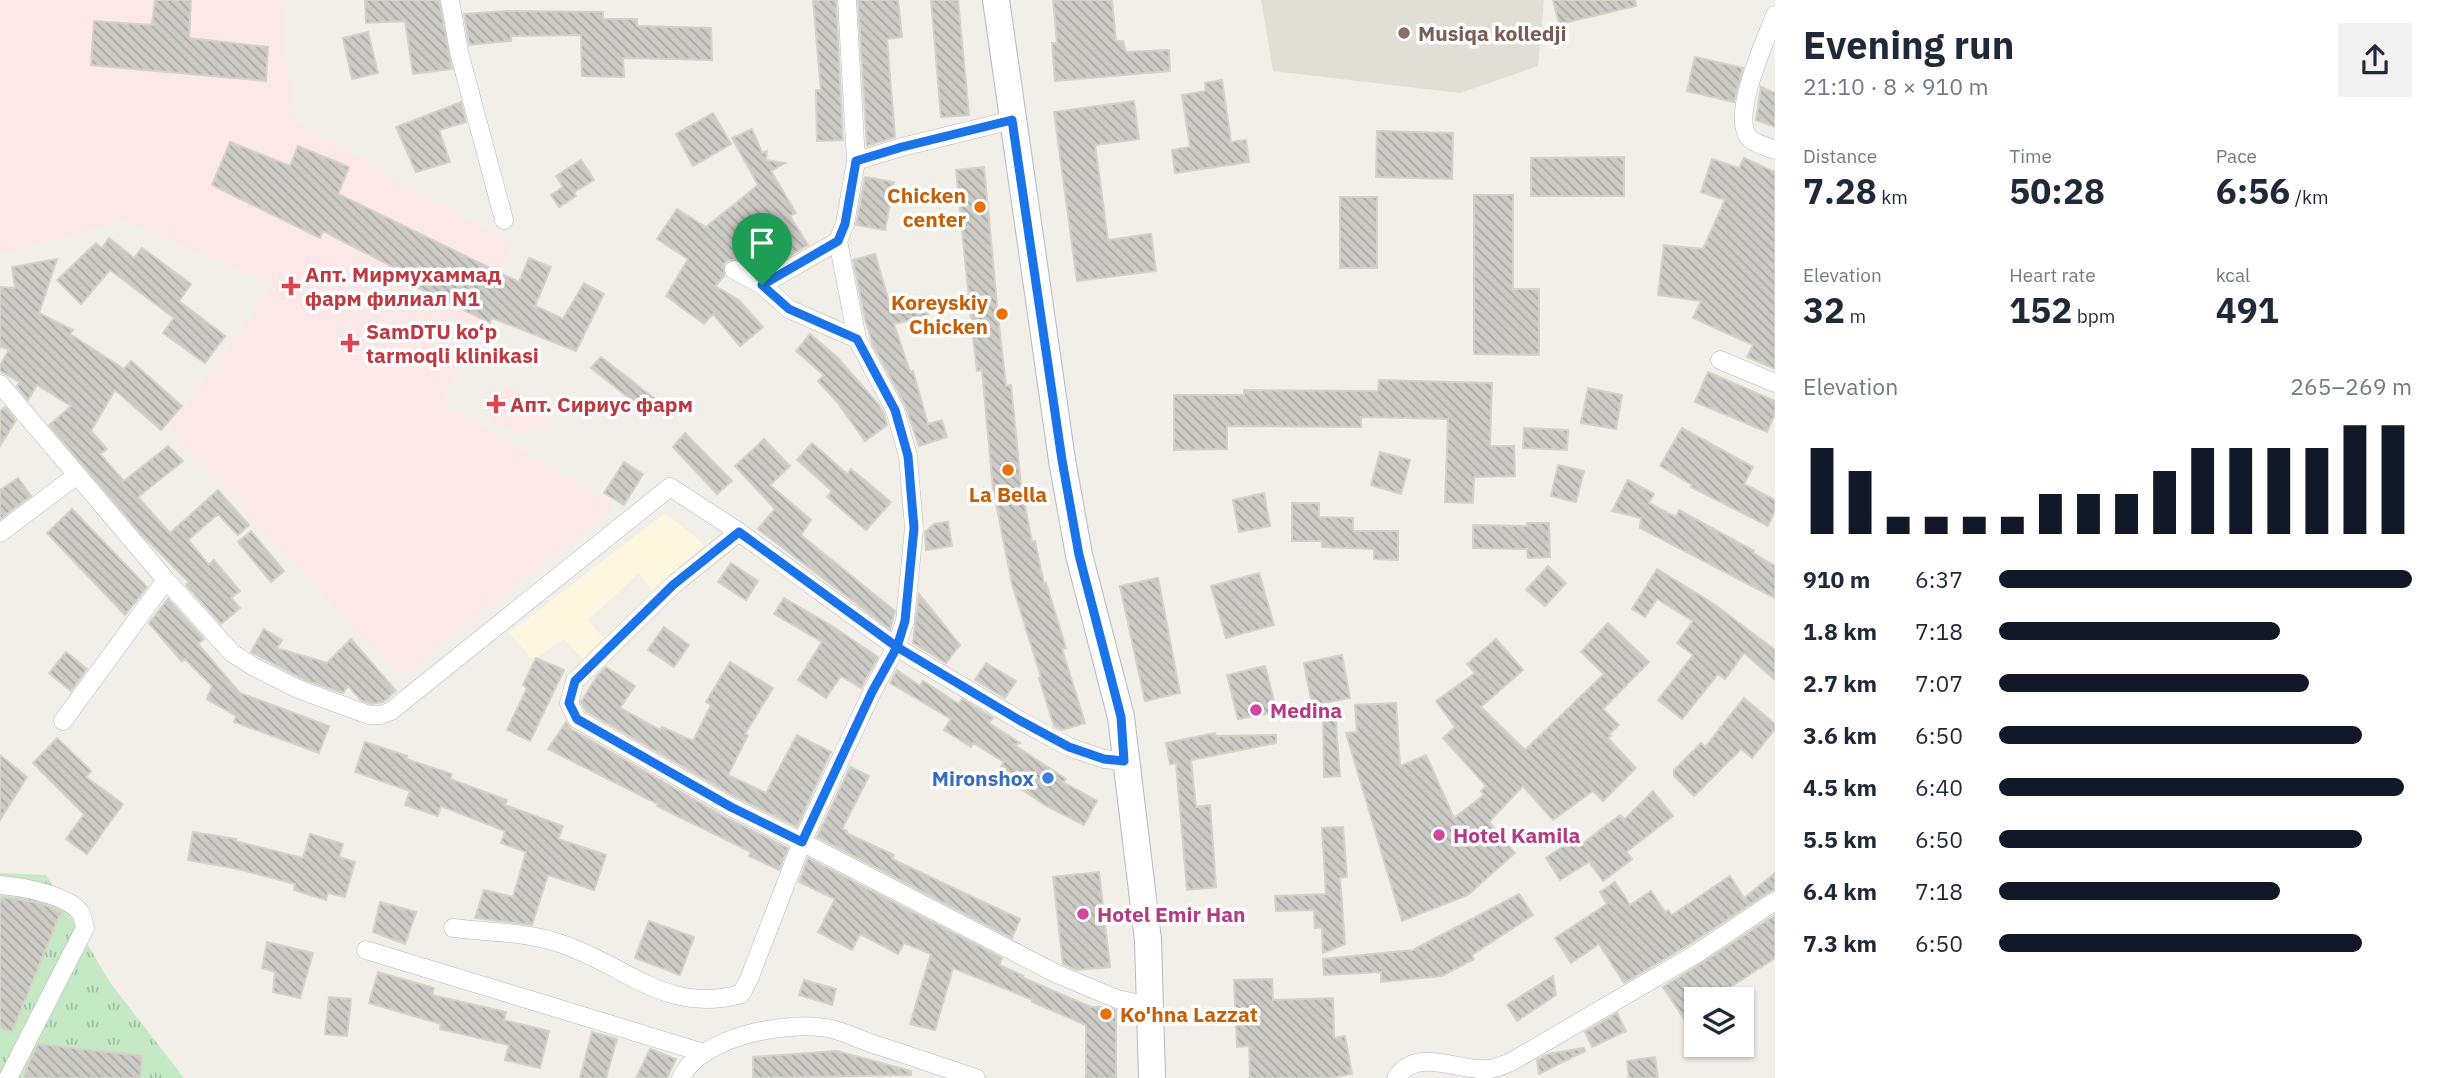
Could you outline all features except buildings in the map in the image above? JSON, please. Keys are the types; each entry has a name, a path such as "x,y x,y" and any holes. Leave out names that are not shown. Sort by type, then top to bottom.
{"main road":[{"path":"996,0 1062,460 1079,555 1121,717 1124,761 1135,817 1148,940 1152,1078"}],"street":[{"path":"450,0 459,52 504,220"},
{"path":"453,928 544,938 593,957 655,990 684,998 721,1000 741,994 802,842 872,692 897,647 905,621 914,528 908,456 895,410 857,339 838,241 845,224 856,161 847,0"},
{"path":"1775,15 1743,107 1743,125 1750,139 1775,150"},
{"path":"856,161 1012,120"},
{"path":"762,285 838,241"},
{"path":"734,270 762,285 789,309 857,339"},
{"path":"1720,359 1775,383"},
{"path":"0,384 166,580 232,653 298,689 369,715 381,715 391,711 670,487 739,532 897,647 1069,747 1104,759 1124,761"},
{"path":"0,533 77,475"},
{"path":"739,532 673,585 575,681 569,703 577,719 731,807 1057,974 1117,999 1150,1006"},
{"path":"64,721 166,580"},
{"path":"0,885 29,888 71,904 80,912 85,928 8,1078"},
{"path":"1396,1078 1402,1069 1417,1062 1443,1062 1495,1074 1568,1027 1634,992 1775,901"},
{"path":"366,950 709,1050"},
{"path":"681,1078 683,1073 709,1050 734,1037 788,1028 827,1028 976,1078"}],"shaded area":[{"name":"SamDTU ko‘p tarmoqli klinikasi","path":"0,0 286,0 285,48 296,122 512,245 442,403 615,506 400,676 169,430 274,284 124,220 0,254"},
{"name":"Musiqa kolledji","path":"1261,0 1544,0 1538,66 1460,93 1273,71"},
{"path":"505,386 555,407 546,429 537,423 531,437 490,420"},
{"path":"665,513 705,545 652,591 639,573 588,620 603,638 583,659 564,639 533,660 509,633"}],"green space":[{"path":"0,873 46,875 111,984 184,1078 0,1078"}],"place":[{"name":"Musiqa kolledji","path":"1404,33"},
{"name":"Chicken center","path":"980,207"},
{"name":"Апт. Мирмухаммад фарм филиал N1","path":"291,286"},
{"name":"Koreyskiy Chicken","path":"1002,314"},
{"name":"SamDTU ko‘p tarmoqli klinikasi","path":"350,343"},
{"name":"Апт. Сириус фарм","path":"496,404"},
{"name":"La Bella","path":"1008,470"},
{"name":"Medina","path":"1256,710"},
{"name":"Mironshox","path":"1048,778"},
{"name":"Hotel Kamila","path":"1439,835"},
{"name":"Hotel Emir Han","path":"1083,914"},
{"name":"Ko'hna Lazzat","path":"1106,1014"}],"route":[{"path":"762,285 789,309 857,339 895,410 908,456 914,528 905,621 897,647 872,692 802,842 731,807 577,719 569,703 575,681 673,585 739,532 897,647 1019,720 1069,747 1104,759 1124,761 1121,717 1079,555 1062,460 1012,120 856,161 845,224 838,241 762,285"}]}
